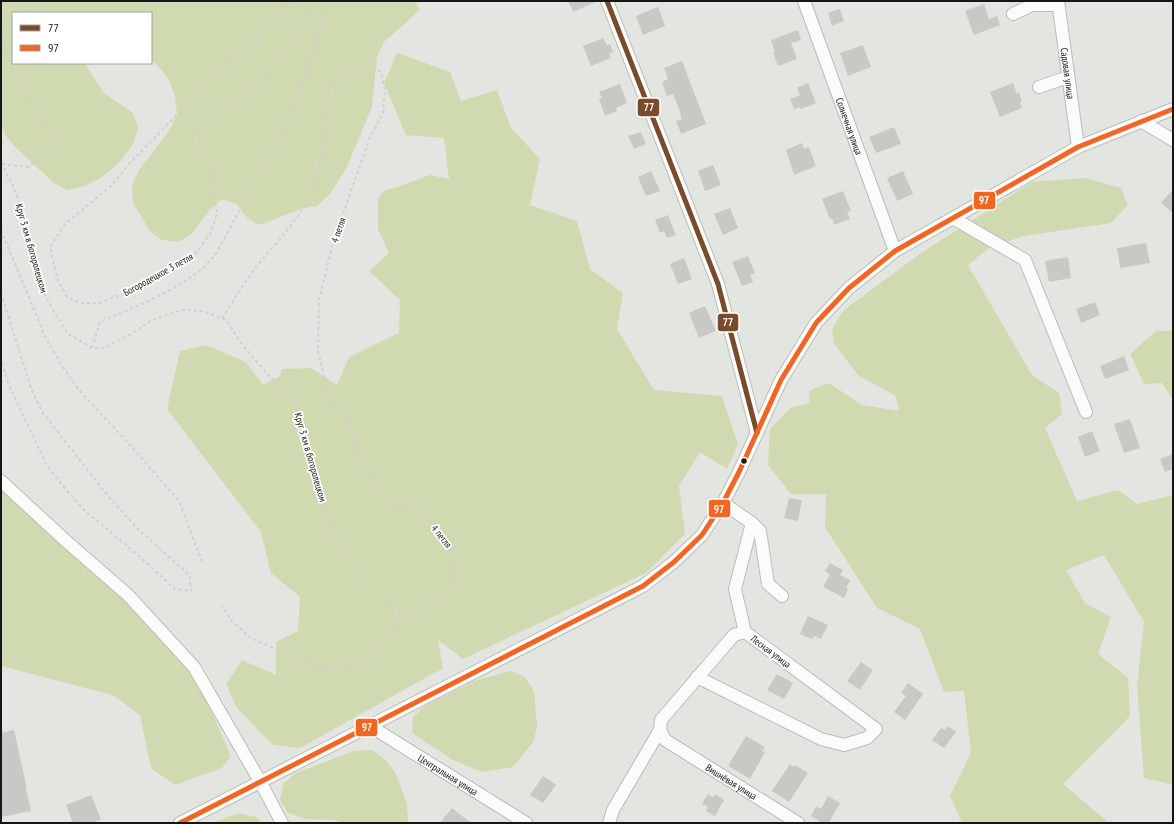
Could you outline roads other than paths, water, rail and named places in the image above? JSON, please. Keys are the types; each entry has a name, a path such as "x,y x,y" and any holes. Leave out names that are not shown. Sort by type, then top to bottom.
{"street":[{"path":"607,1 718,284 757,433"},
{"name":"Солнечная улица","path":"804,1 895,252"},
{"path":"1013,14 1032,5 1058,3"},
{"name":"Садовая улица","path":"1058,3 1078,146"},
{"path":"1039,87 1068,77"},
{"path":"180,823 261,783 643,586 674,562 702,535 723,503 739,472 782,380 816,323 849,288 895,252 1078,146 1173,109"},
{"path":"1141,121 1173,140"},
{"path":"953,218 1025,260 1086,412"},
{"path":"1,481 66,541 128,595 194,667 261,783 282,823"},
{"path":"723,503 752,523 760,531 768,584 782,596"},
{"name":"Лесная улица","path":"697,677 821,739 844,745 867,738 876,729 745,632 736,589 752,523"},
{"path":"609,823 613,810 663,735 661,720 734,635 745,632"},
{"name":"Центральная улица","path":"370,726 526,823"},
{"name":"Вишнёвая улица","path":"663,735 798,823"}]}
